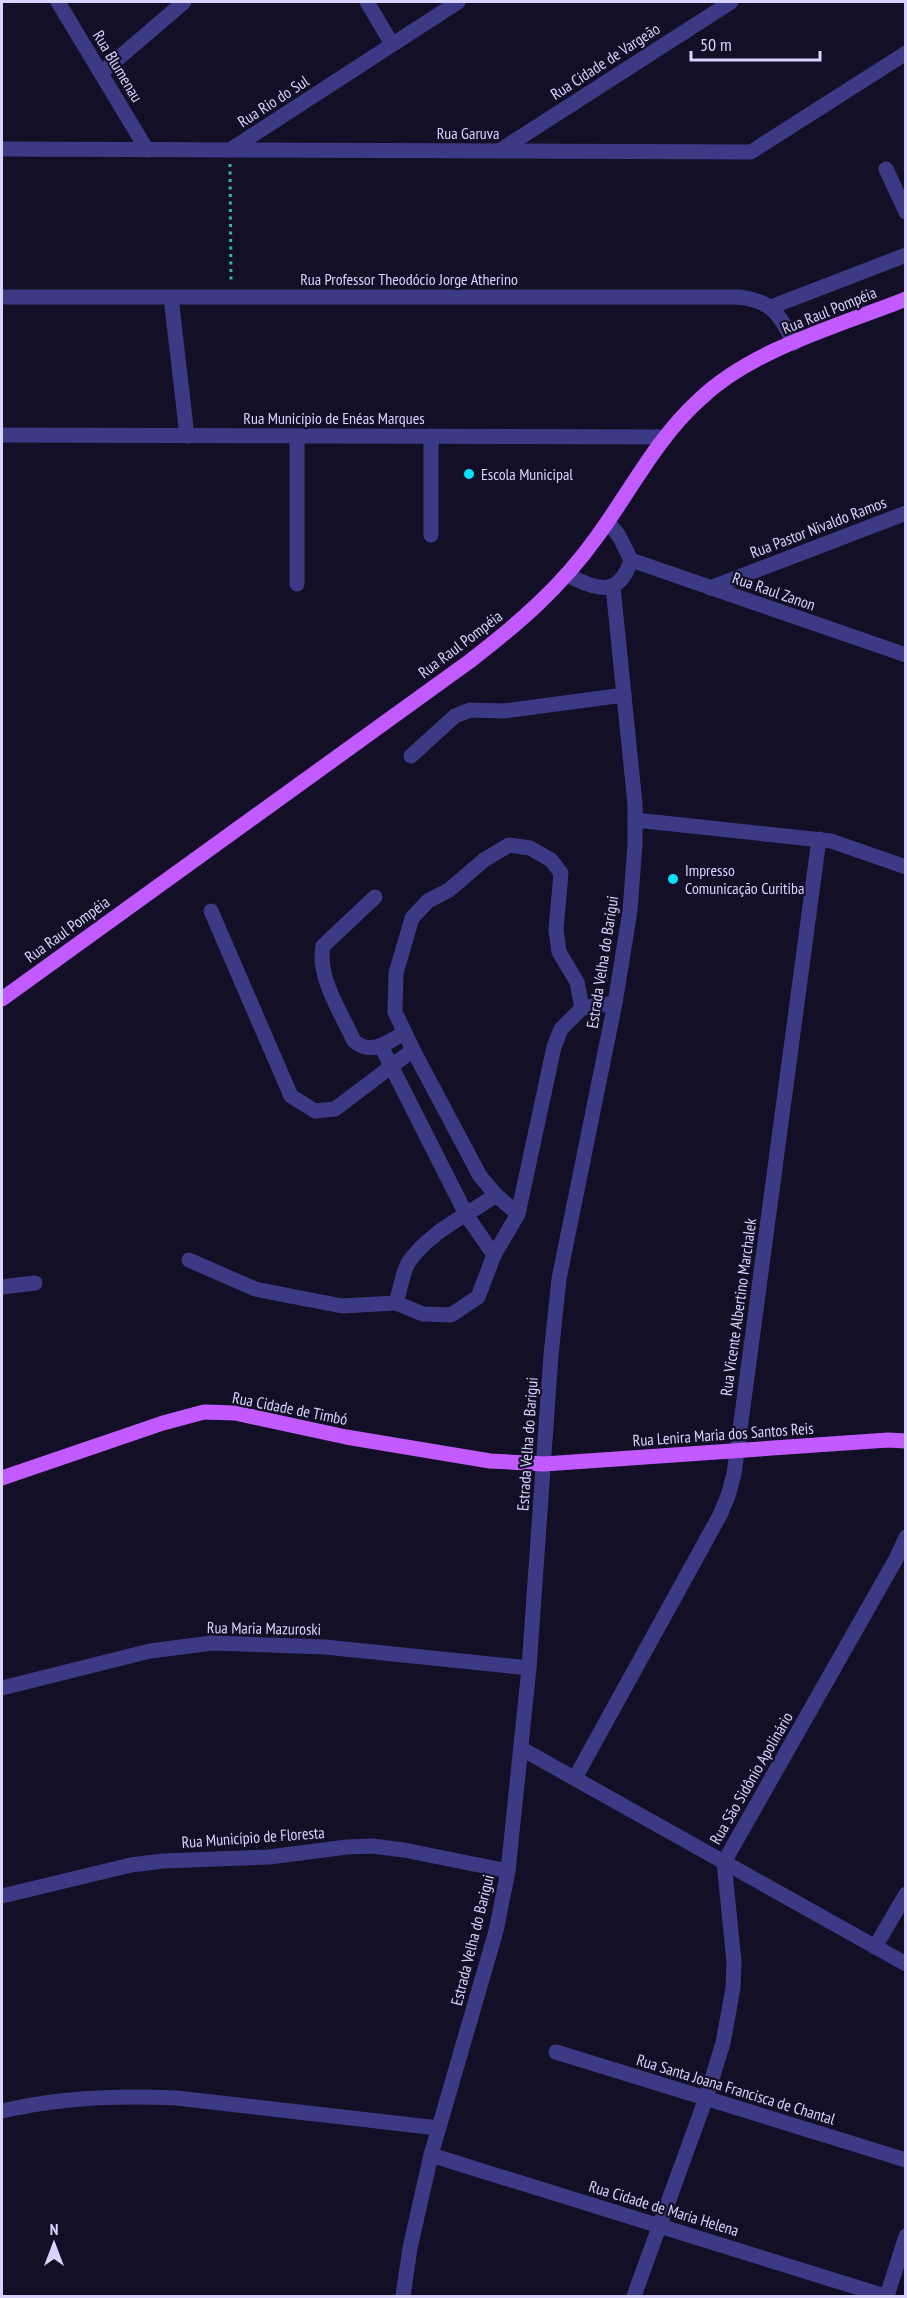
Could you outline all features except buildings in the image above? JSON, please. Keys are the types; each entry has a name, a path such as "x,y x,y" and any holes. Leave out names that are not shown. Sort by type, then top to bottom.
{"main road":[{"name":"Rua Raul Pompéia","path":"2,999 9,988 470,661 530,612 567,575 608,522 666,437 700,399 722,381 744,366 794,343 906,299"},
{"name":"Rua Cidade de Timbó","path":"2,1478 163,1423 204,1413 235,1413 346,1437 490,1461 544,1464"},
{"name":"Rua Lenira Maria dos Santos Reis","path":"544,1464 888,1440 906,1441"}],"street":[{"name":"Rua Blumenau","path":"58,2 147,150"},
{"path":"101,74 184,2"},
{"path":"367,2 392,44"},
{"name":"Rua Rio do Sul","path":"230,150 458,2"},
{"name":"Rua Cidade de Vargeão","path":"499,151 731,2"},
{"name":"Rua Garuva","path":"2,149 751,152 906,52"},
{"path":"886,170 906,212"},
{"path":"794,343 778,314 771,307 906,255"},
{"name":"Rua Professor Theodócio Jorge Atherino","path":"2,297 736,297 750,298 771,307"},
{"path":"171,297 187,436"},
{"name":"Rua Município de Enéas Marques","path":"2,435 666,437"},
{"path":"297,436 297,584"},
{"path":"431,436 431,535"},
{"name":"Rua Pastor Nivaldo Ramos","path":"710,588 906,513"},
{"path":"567,575 592,586 613,587 620,582 631,560 619,536 608,522"},
{"name":"Rua Raul Zanon","path":"631,560 906,656"},
{"name":"Estrada Velha do Barigui","path":"403,2296 410,2248 431,2155 492,1948 508,1871 529,1668 551,1355 559,1279 615,1003 630,911 635,820 613,587"},
{"path":"411,756 455,716 470,710 504,711 624,695"},
{"path":"635,820 819,839 843,844 906,867"},
{"name":"Rua Vicente Albertino Marchalek","path":"575,1778 720,1515 728,1496 737,1451 819,839"},
{"path":"518,1214 496,1195 480,1176 412,1050 395,1012 396,973 412,918 428,901 449,890 484,860 508,845 530,848 552,860 561,873 556,930 559,952 577,982 582,1008"},
{"path":"375,897 323,946 322,971 354,1041 367,1049 381,1046 404,1033"},
{"path":"211,911 291,1096 315,1111 335,1108 412,1050"},
{"path":"189,1260 255,1289 342,1306 396,1303 423,1314 451,1315 478,1297 495,1255 518,1214 554,1047 561,1029 582,1008 615,1003"},
{"path":"381,1046 467,1215 495,1255"},
{"path":"396,1303 407,1264 433,1235 496,1195"},
{"path":"2,1287 35,1283"},
{"name":"Rua São Sidônio Apolinário","path":"633,2296 706,2098 723,2043 733,1988 733,1940 724,1862 896,1559 906,1536"},
{"name":"Rua Maria Mazuroski","path":"2,1688 150,1651 212,1643 325,1647 529,1668"},
{"path":"522,1749 906,1964"},
{"name":"Rua Município de Floresta","path":"2,1896 131,1865 163,1861 269,1857 347,1847 372,1846 404,1850 508,1871"},
{"path":"875,1947 906,1894"},
{"name":"Rua Santa Joana Francisca de Chantal","path":"556,2052 906,2160"},
{"path":"2,2111 63,2099 134,2096 177,2098 438,2128"},
{"name":"Rua Cidade de Maria Helena","path":"431,2155 886,2296"},
{"path":"886,2296 906,2236"}],"path":[{"name":"Rua Rio do Sul","path":"230,150 231,297"}],"place":[{"name":"Escola Municipal","path":"469,474"},
{"name":"Impresso Comunicação Curitiba","path":"673,879"}]}
